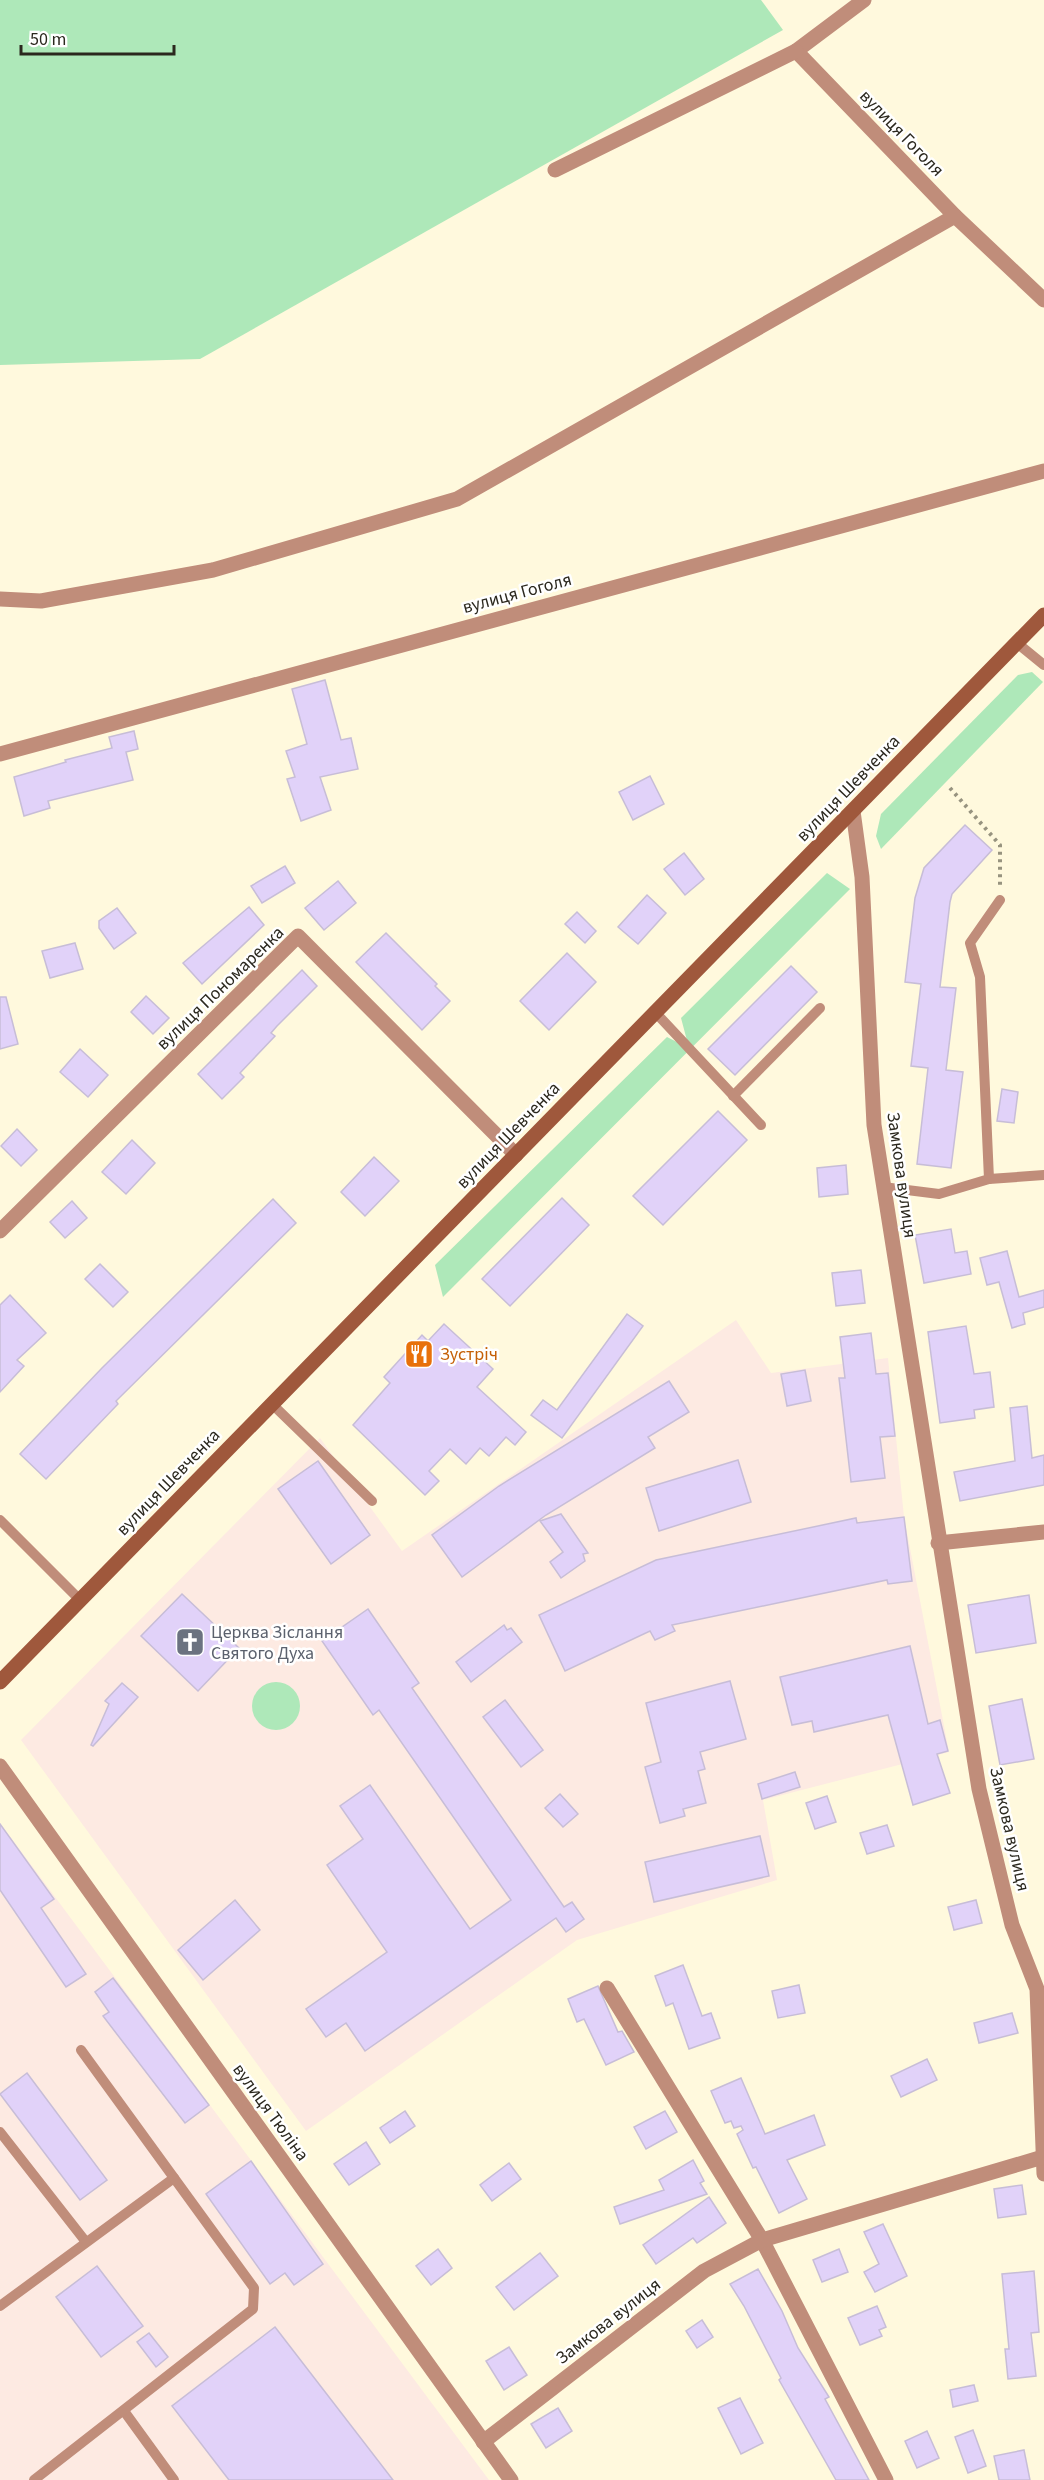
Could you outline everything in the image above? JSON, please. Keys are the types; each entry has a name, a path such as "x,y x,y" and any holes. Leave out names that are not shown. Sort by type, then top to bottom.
{"main road":[{"name":"вулиця Шевченка","path":"0,1682 1044,615"}],"street":[{"path":"555,170 796,51 864,0"},
{"name":"вулиця Гоголя","path":"796,51 955,216 1044,300"},
{"path":"0,599 41,601 213,570 457,499 955,216"},
{"name":"вулиця Гоголя","path":"0,754 1044,471"},
{"name":"Замкова вулиця","path":"853,811 862,877 874,1125 938,1543 979,1789 1012,1925 1041,1992 1044,2174"},
{"name":"вулиця Пономаренка","path":"0,1231 298,936 516,1155"},
{"path":"938,1543 1044,1532"},
{"name":"вулиця Тюліна","path":"0,1766 511,2480"},
{"path":"608,1988 762,2240 886,2480"},
{"name":"Замкова вулиця","path":"483,2442 704,2271 762,2240 1043,2157"}],"lane":[{"path":"1017,643 1044,665"},
{"path":"989,1179 980,977 970,943 1000,900"},
{"path":"733,1096 820,1008"},
{"path":"655,1012 761,1125"},
{"path":"883,1187 939,1194 989,1179 1044,1175"},
{"path":"272,1404 372,1501"},
{"path":"0,1520 80,1600"},
{"path":"34,2480 253,2310 254,2288 81,2050"},
{"path":"0,2133 86,2242"},
{"path":"0,2306 174,2178"},
{"path":"124,2411 174,2480"}],"path":[{"path":"950,788 1000,844 1000,900"}],"shaded area":[{"path":"736,1320 771,1373 888,1358 904,1517 949,1752 763,1800 777,1880 577,1940 306,2131 21,1740 320,1438 402,1551"},
{"path":"0,1823 489,2480 0,2480"}],"green space":[{"path":"0,0 761,0 783,30 200,359 0,365"},
{"path":"1032,672 1043,682 881,849 876,836 881,814 1018,675"},
{"path":"827,873 850,889 443,1297 435,1265 667,1037 689,1048 681,1018"},
{"path":"276,1682 293,1689 300,1706 293,1723 276,1730 259,1723 252,1706 259,1689"}],"building":[{"path":"325,680 341,740 351,738 358,769 320,777 331,810 301,821 287,779 295,777 286,751 307,744 292,689"},
{"path":"134,731 138,749 126,752 133,780 48,801 50,808 24,816 14,777 66,762 65,760 112,748 109,737"},
{"path":"650,776 664,804 633,820 619,792"},
{"path":"965,825 992,850 952,894 950,902 940,987 956,988 946,1070 963,1072 951,1168 917,1164 928,1068 911,1066 921,984 905,982 915,898 924,868"},
{"path":"684,853 704,879 685,895 664,869"},
{"path":"285,866 295,883 262,903 251,886"},
{"path":"338,881 356,903 324,930 305,908"},
{"path":"647,895 666,913 638,944 618,927"},
{"path":"249,907 264,925 202,984 183,963"},
{"path":"117,908 136,933 114,949 99,928 99,921"},
{"path":"577,912 596,931 585,943 565,924"},
{"path":"386,933 437,984 435,986 450,1001 422,1030 356,962"},
{"path":"75,943 83,969 50,978 42,951"},
{"path":"567,953 596,982 549,1030 520,1001"},
{"path":"791,966 817,992 735,1075 708,1049"},
{"path":"302,970 317,986 271,1033 275,1036 240,1073 244,1077 222,1099 198,1074"},
{"path":"146,996 169,1018 153,1034 131,1012"},
{"path":"0,997 6,997 18,1044 0,1049"},
{"path":"80,1049 108,1075 88,1097 60,1072"},
{"path":"1002,1089 1018,1092 1014,1123 997,1121"},
{"path":"718,1111 747,1140 663,1225 633,1196"},
{"path":"17,1129 37,1150 21,1166 1,1146"},
{"path":"132,1140 155,1163 126,1194 102,1172"},
{"path":"374,1157 399,1181 365,1216 341,1192"},
{"path":"846,1165 848,1194 819,1197 817,1168"},
{"path":"562,1198 589,1225 510,1306 482,1279"},
{"path":"273,1199 296,1223 116,1401 118,1404 46,1479 20,1454 102,1368"},
{"path":"72,1201 87,1218 65,1238 50,1222"},
{"path":"951,1229 955,1253 967,1251 971,1274 924,1283 915,1235"},
{"path":"1007,1251 1019,1297 1044,1290 1044,1307 1023,1313 1025,1324 1012,1328 999,1282 987,1285 980,1258"},
{"path":"100,1264 128,1292 113,1307 85,1279"},
{"path":"861,1270 865,1303 836,1306 832,1273"},
{"path":"10,1295 46,1333 17,1360 24,1366 0,1392 0,1305"},
{"path":"627,1314 643,1326 562,1438 531,1415 543,1400 557,1410"},
{"path":"444,1324 493,1369 477,1387 526,1432 515,1445 506,1437 489,1456 480,1448 466,1464 450,1449 429,1471 439,1481 425,1495 353,1425 390,1383 384,1377 422,1335 428,1341"},
{"path":"966,1326 974,1374 990,1372 994,1407 974,1410 975,1418 940,1423 928,1332"},
{"path":"871,1333 876,1374 888,1373 895,1436 880,1437 885,1478 851,1482 839,1378 845,1378 840,1337"},
{"path":"805,1370 811,1401 787,1406 781,1374"},
{"path":"669,1381 689,1412 648,1437 655,1448 546,1515 462,1577 432,1535 499,1486"},
{"path":"1027,1406 1032,1458 1044,1455 1044,1485 960,1501 954,1472 1015,1461 1010,1408"},
{"path":"738,1460 751,1502 659,1531 646,1488"},
{"path":"318,1461 370,1535 331,1564 278,1489"},
{"path":"561,1514 588,1553 583,1554 585,1561 561,1578 550,1562 563,1552 540,1521"},
{"path":"904,1517 912,1581 888,1584 887,1580 672,1625 675,1631 655,1640 650,1631 565,1671 539,1615 656,1560 856,1518 857,1523"},
{"name":"Церква Зіслання Святого Духа","path":"182,1594 239,1648 198,1691 141,1636"},
{"path":"1029,1595 1036,1643 976,1653 968,1605"},
{"path":"368,1609 419,1683 412,1688 564,1907 572,1902 584,1919 566,1932 556,1918 365,2051 346,2023 326,2037 306,2009 387,1952 327,1865 363,1839 340,1806 370,1785 470,1929 511,1900 379,1710 373,1715 322,1641"},
{"path":"504,1625 507,1630 511,1628 522,1642 471,1682 456,1662"},
{"path":"910,1646 928,1724 940,1720 948,1751 937,1754 950,1793 913,1805 888,1715 814,1732 812,1721 792,1725 780,1677"},
{"path":"730,1681 746,1739 700,1752 705,1769 698,1771 706,1803 683,1809 685,1816 660,1823 645,1767 661,1762 646,1703"},
{"path":"122,1683 138,1697 93,1746 91,1745 109,1704 105,1701"},
{"path":"1022,1699 1034,1759 1000,1765 989,1706"},
{"path":"505,1700 543,1750 521,1767 483,1717"},
{"path":"795,1772 800,1787 762,1799 758,1784"},
{"path":"560,1794 578,1814 563,1827 545,1808"},
{"path":"827,1796 836,1822 815,1829 806,1803"},
{"path":"0,1824 54,1899 41,1908 86,1974 66,1987 0,1890"},
{"path":"887,1825 894,1846 867,1854 860,1833"},
{"path":"760,1836 769,1876 654,1902 645,1862"},
{"path":"235,1900 260,1930 203,1980 178,1950"},
{"path":"976,1900 982,1923 954,1930 948,1907"},
{"path":"683,1965 702,2016 711,2013 720,2038 689,2049 673,2003 666,2006 655,1976"},
{"path":"113,1978 209,2105 185,2123 103,2016 109,2012 95,1992"},
{"path":"799,1985 805,2013 778,2018 772,1991"},
{"path":"598,1986 618,2032 622,2031 634,2052 606,2065 584,2019 577,2022 568,1999"},
{"path":"1012,2013 1018,2033 979,2043 974,2023"},
{"path":"927,2059 937,2080 901,2097 891,2076"},
{"path":"27,2073 107,2180 80,2200 0,2094"},
{"path":"741,2078 765,2134 814,2115 825,2145 787,2160 807,2199 779,2213 756,2167 753,2168 737,2134 743,2130 741,2126 734,2128 731,2121 725,2123 711,2091"},
{"path":"405,2111 415,2126 390,2143 380,2128"},
{"path":"665,2111 677,2132 646,2149 634,2127"},
{"path":"366,2142 380,2164 349,2185 334,2164"},
{"path":"693,2160 704,2181 700,2183 707,2194 620,2224 614,2207 664,2190 659,2180"},
{"path":"251,2161 323,2264 294,2285 285,2273 270,2284 206,2194"},
{"path":"509,2163 521,2179 492,2201 480,2185"},
{"path":"1022,2185 1026,2214 998,2218 994,2189"},
{"path":"709,2197 726,2223 697,2243 693,2238 656,2264 643,2245"},
{"path":"883,2224 907,2276 875,2292 864,2272 879,2264 864,2232"},
{"path":"438,2249 452,2268 431,2285 416,2266"},
{"path":"839,2249 848,2272 822,2282 813,2260"},
{"path":"540,2253 558,2276 514,2310 496,2287"},
{"path":"97,2266 143,2326 101,2357 56,2297"},
{"path":"758,2269 782,2311 798,2348 829,2397 825,2399 869,2480 836,2480 779,2380 781,2378 744,2306 730,2284"},
{"path":"1034,2271 1039,2332 1031,2333 1036,2376 1008,2379 1005,2349 1009,2349 1002,2274"},
{"path":"877,2306 886,2327 879,2330 882,2336 860,2345 848,2318"},
{"path":"702,2320 713,2337 697,2348 686,2331"},
{"path":"275,2327 393,2480 229,2480 172,2406"},
{"path":"149,2333 168,2357 156,2367 137,2342"},
{"path":"509,2347 527,2375 504,2390 486,2361"},
{"path":"974,2385 978,2401 953,2407 950,2390"},
{"path":"740,2398 763,2443 741,2454 718,2408"},
{"path":"558,2408 572,2431 546,2448 531,2424"},
{"path":"973,2430 986,2466 968,2473 955,2437"},
{"path":"927,2431 939,2458 917,2468 905,2441"},
{"path":"1024,2450 1030,2480 999,2480 994,2456"}],"place":[{"name":"Зустріч","path":"419,1354"},
{"name":"Церква Зіслання Святого Духа","path":"190,1642"}]}
